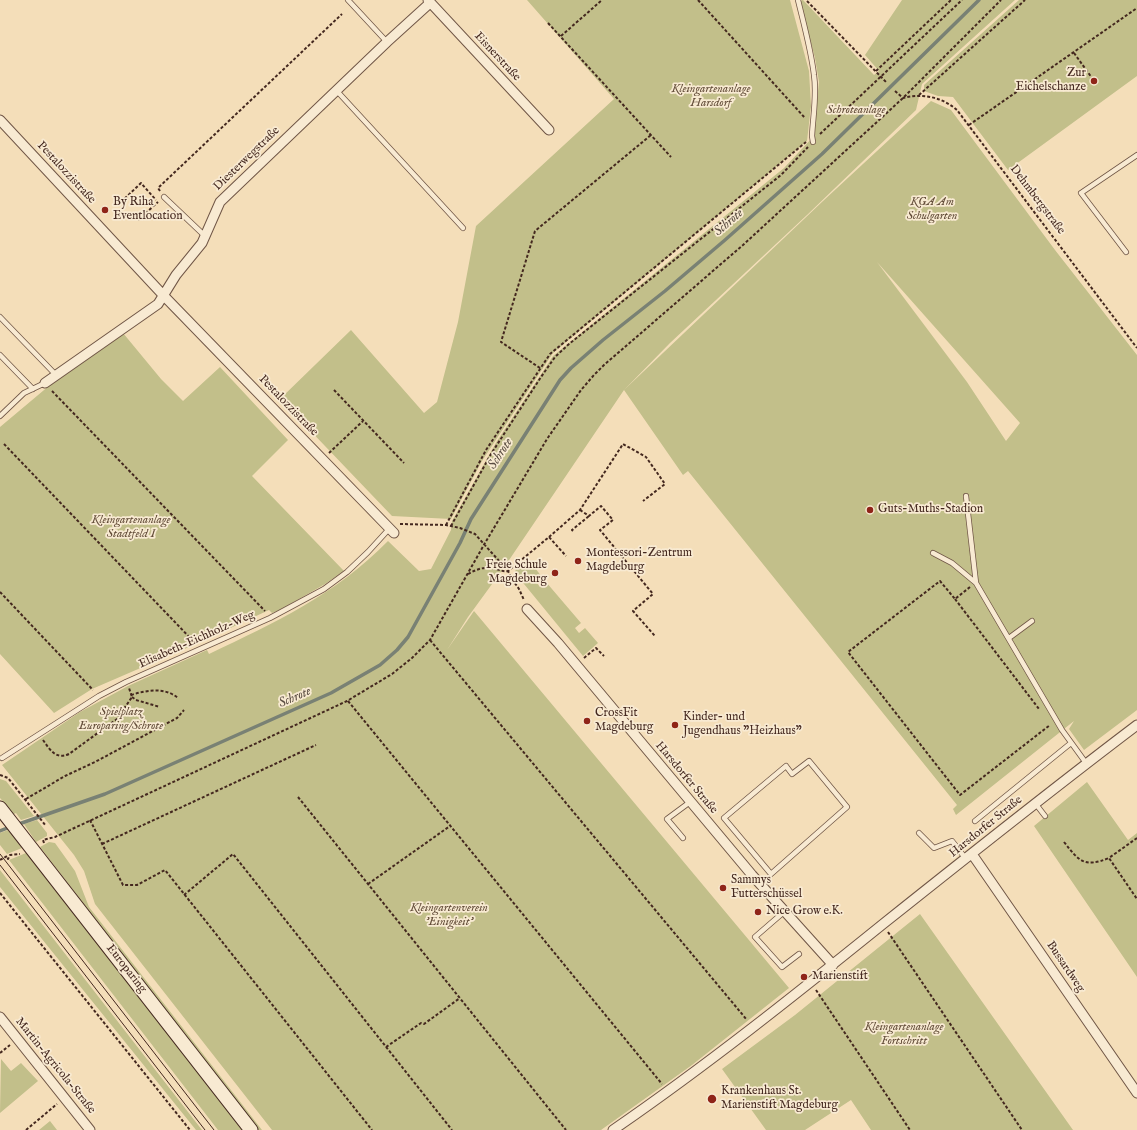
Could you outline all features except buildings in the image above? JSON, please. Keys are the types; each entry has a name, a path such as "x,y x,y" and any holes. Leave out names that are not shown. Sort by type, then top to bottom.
{"main road":[{"name":"Europaring","path":"4,812 251,1130"}],"street":[{"name":"Diesterwegstraße","path":"164,296 176,275 202,243 216,208 220,202 429,1"},
{"name":"Eisnerstraße","path":"429,1 549,130"},
{"name":"Pestalozzistraße","path":"0,120 164,296 391,531"},
{"path":"45,383 155,307 164,296"},
{"name":"Harsdorfer Straße","path":"528,609 752,876 833,965"},
{"name":"Harsdorfer Straße","path":"613,1130 709,1061 811,983 1035,803 1137,725"},
{"name":"Bussardweg","path":"969,856 1137,1094"},
{"name":"Martin-Agricola-Straße","path":"0,1017 90,1130"}],"lane":[{"path":"348,0 387,42"},
{"path":"798,0 814,76 815,102 812,136 813,142"},
{"path":"336,90 463,228"},
{"path":"1126,252 1081,193 1137,155"},
{"path":"164,197 205,236"},
{"path":"0,317 56,375"},
{"path":"0,355 33,389"},
{"path":"0,416 24,393 45,383"},
{"path":"966,496 976,583"},
{"name":"Elisabeth-Eichholz-Weg","path":"2,758 99,696 126,682 270,618 313,596 336,582 391,531"},
{"path":"933,553 952,563 976,583 1062,730 1086,764"},
{"path":"1009,638 1032,621"},
{"path":"975,821 1071,742"},
{"path":"809,761 847,807 771,874 724,818 786,766 792,774 809,761"},
{"path":"683,838 667,819 690,802"},
{"path":"1035,803 1045,816"},
{"path":"920,833 934,848 952,841 969,856"},
{"path":"785,911 755,937 782,967 798,954"}],"path":[{"path":"561,36 602,0"},
{"path":"698,0 806,119"},
{"path":"806,0 886,82"},
{"path":"876,71 951,0"},
{"path":"451,526 491,454 555,357 569,344 781,175 881,76 962,0"},
{"path":"43,844 43,840 45,839 55,837 348,701 392,674 412,658 430,640 485,543 551,434 581,390 594,375 743,245 903,98 1001,0"},
{"path":"919,95 1025,0"},
{"path":"969,125 1137,8"},
{"path":"164,197 165,196 158,188 342,14"},
{"path":"548,23 671,157"},
{"path":"1074,53 1092,78"},
{"path":"895,91 903,98"},
{"name":"Dehmbergstraße","path":"903,98 919,95 938,99 953,106 960,112 1137,348"},
{"path":"540,368 501,342 535,231 651,135"},
{"path":"446,525 486,450 550,354 806,141"},
{"path":"120,202 141,183 158,202 138,220"},
{"path":"45,383 270,618"},
{"path":"334,390 404,463"},
{"path":"329,452 363,420"},
{"path":"4,444 201,649"},
{"path":"467,575 477,569 485,568 498,569 504,572 508,571 549,537 580,510 623,444 646,457 665,484 643,501"},
{"path":"572,531 601,506 613,520 600,530 653,594 632,610 656,636"},
{"path":"580,510 589,516"},
{"path":"391,531 394,525 398,524 446,525 476,534 508,571 512,580 519,589 528,609"},
{"path":"549,537 566,556"},
{"path":"1041,712 940,580 848,652 960,795 1051,724"},
{"path":"955,599 976,583"},
{"path":"0,592 99,696"},
{"path":"430,640 748,1021"},
{"path":"576,665 596,648 604,656"},
{"path":"126,682 132,696 136,700 160,707"},
{"path":"39,734 53,754 60,756 67,755 118,719 132,696 147,691 165,691 178,698"},
{"path":"348,701 663,1086"},
{"path":"26,799 65,776 95,762 177,718 184,710"},
{"path":"102,844 316,745"},
{"path":"0,775 8,778 35,810 46,826"},
{"path":"298,797 566,1130"},
{"path":"90,820 123,885 138,885 165,870 372,1130"},
{"path":"368,884 450,826"},
{"path":"1064,842 1076,857 1086,862 1098,863 1109,858 1137,838"},
{"path":"0,860 6,856 8,858 10,855 20,854 19,850"},
{"path":"184,895 233,854 452,1130"},
{"path":"1109,858 1137,899"},
{"path":"0,893 190,1130"},
{"path":"883,924 1022,1130"},
{"path":"811,983 910,1130"},
{"path":"386,1047 420,1023 424,1024 460,998"},
{"path":"26,1130 65,1098"}],"green space":[{"name":"Kleingartenanlage Harsdorf","path":"527,0 790,0 809,71 811,106 807,141 553,353 482,461 451,519 392,516 280,399 351,330 424,413 437,402 458,322 476,226 614,99"},
{"name":"Kleingartenverein 'Einigkeit'","path":"802,0 874,75 879,71 865,55 902,0 1015,0 922,84 916,110 807,215 670,343 624,390 503,569 468,617 447,650 474,611 789,988 692,1065 601,1130 272,1130 95,904 84,871 74,855 2,765 80,712 128,686 207,650 209,654 304,606 347,577 388,541 419,571 431,569 451,530 452,521 497,441 553,356 784,168 813,137 819,82 815,58 800,2"},
{"path":"1019,0 1137,0 1137,76 1008,170 953,97 938,96 924,91 924,85"},
{"name":"Guts-Muths-Stadion","path":"931,101 951,110 1055,250 1137,355 1137,710 1084,750 1069,729 1074,721 956,815 953,809 957,805 688,471 683,475 624,390 823,201","holes":["877,262 1020,423 1006,441 967,382"]},
{"name":"Kleingartenanlage Stadtfeld I","path":"123,333 161,379 183,401 220,367 288,440 252,476 344,571 325,584 280,610 272,613 269,610 196,644 92,689 54,713 0,654 0,427 50,385"},
{"path":"528,559 542,577 536,582 540,587 546,582 581,623 575,628 579,633 585,628 598,643 583,656 515,573 516,568"},
{"path":"0,779 6,781 34,816 21,820 16,813 14,814 0,798"},
{"path":"1087,782 1128,840 1137,833 1137,977 1034,826"},
{"path":"37,820 47,833 47,836 36,842 24,824"},
{"path":"8,830 22,848 7,854 0,845 0,833"},
{"path":"49,842 55,843 75,871 89,907 262,1130 258,1130 40,847"},
{"path":"26,853 242,1130 218,1130 9,860"},
{"path":"0,870 202,1130 196,1130 0,887"},
{"name":"Kleingartenanlage Fortschritt","path":"920,914 1073,1130 871,1130 851,1100 805,1130 766,1130 722,1069 795,1015"},
{"path":"1,1059 11,1071 21,1063 38,1081 0,1113"},
{"path":"50,1121 57,1130 39,1130"}],"waterway":[{"name":"Schrote","path":"16,825 105,794 331,693 380,665 397,650 408,637 460,543 471,519 560,380 571,368 603,340 665,291 822,154 979,0"},
{"name":"Schrote","path":"0,831 10,827"}],"tram line":[{"path":"0,854 214,1130"},
{"path":"0,865 205,1130"}],"place":[{"name":"Zur Eichelschanze","path":"1094,81"},
{"name":"By Riha Eventlocation","path":"105,210"},
{"name":"Guts-Muths-Stadion","path":"870,510"},
{"name":"Montessori-Zentrum Magdeburg","path":"578,561"},
{"name":"Freie Schule Magdeburg","path":"555,573"},
{"name":"CrossFit Magdeburg","path":"587,721"},
{"name":"Kinder- und Jugendhaus \"Heizhaus\"","path":"675,725"},
{"name":"Sammys Futterschüssel","path":"723,888"},
{"name":"Nice Grow e.K.","path":"758,912"},
{"name":"Marienstift","path":"804,977"},
{"name":"Krankenhaus St. Marienstift Magdeburg","path":"712,1099"}],"park label":[{"name":"Schroteanlage","path":"856,111"},
{"name":"KGA Am Schulgarten","path":"932,210"},
{"name":"Spielplatz Europaring/Schrote","path":"121,720"}]}
